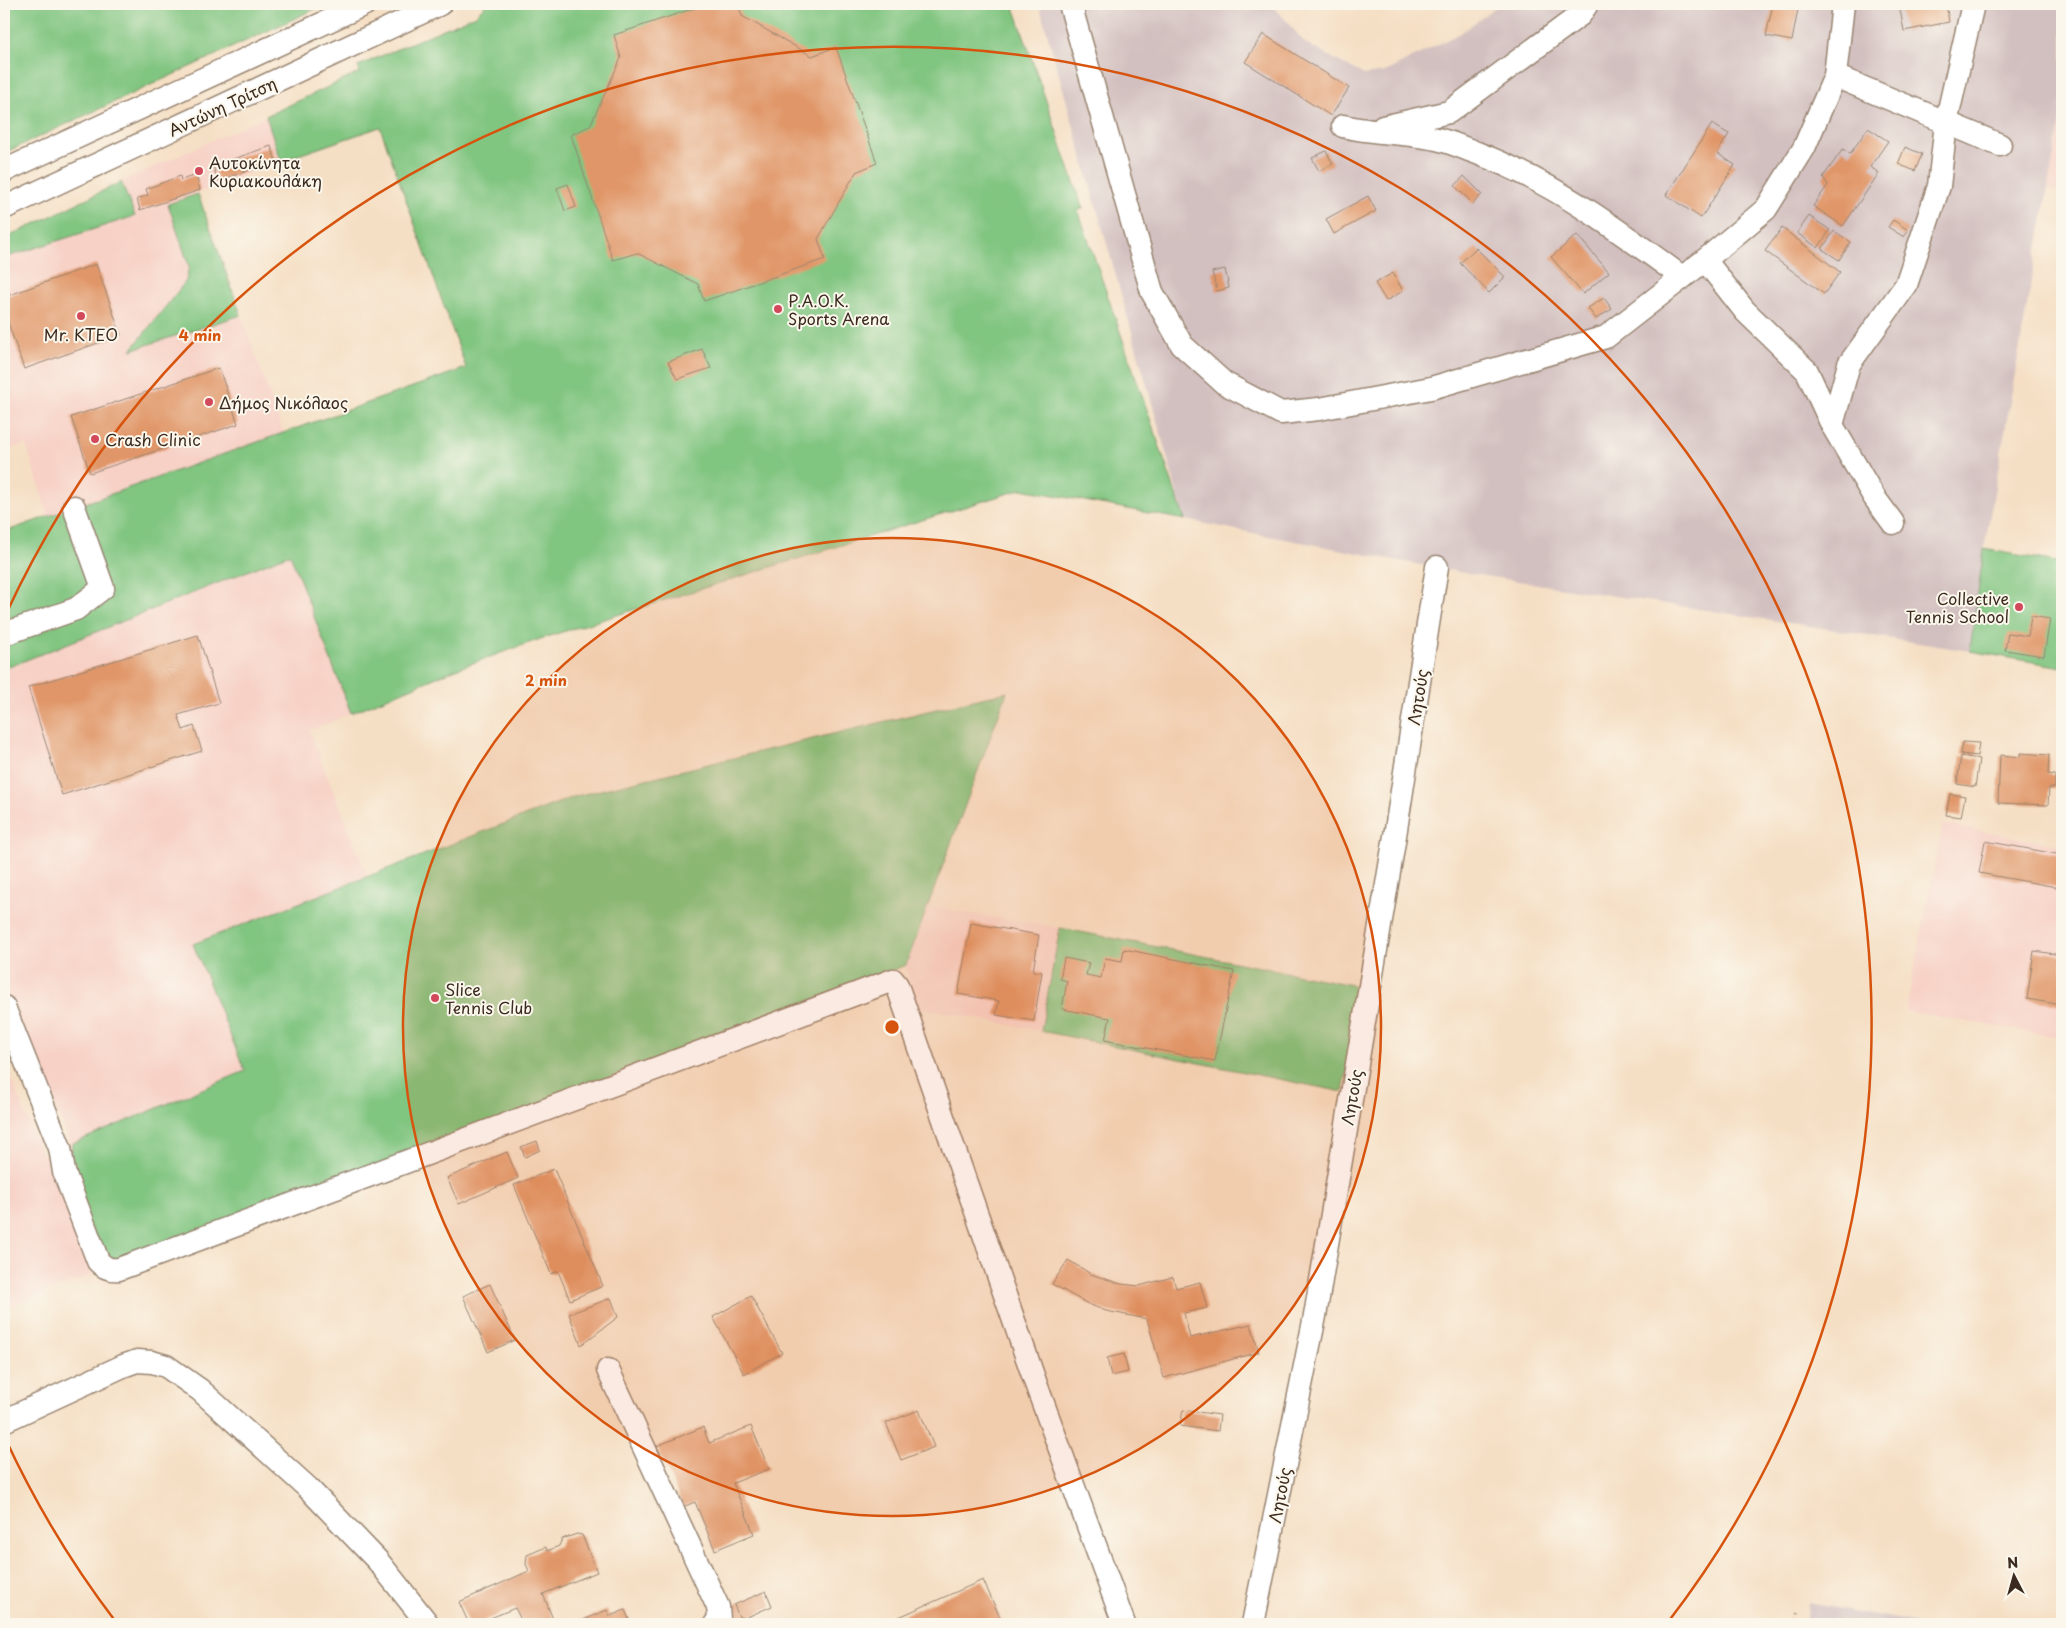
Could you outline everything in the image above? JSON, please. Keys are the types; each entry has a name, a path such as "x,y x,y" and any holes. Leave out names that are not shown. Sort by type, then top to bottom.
{"street":[{"name":"Αντώνη Τρίτση","path":"4,171 365,4"},
{"name":"Αντώνη Τρίτση","path":"4,208 440,4"},
{"path":"1070,4 1152,292 1182,345 1224,383 1281,413 1319,409 1431,388 1606,337 1705,260 1766,209 1804,148 1835,76 1843,4"},
{"path":"1365,131 1449,112 1580,15 1587,4"},
{"path":"1832,425 1849,364 1906,285 1939,186 1946,123 1973,4"},
{"path":"1835,76 2000,145"},
{"path":"1343,126 1365,131 1442,140 1499,162 1562,194 1622,232 1682,277"},
{"path":"1705,260 1745,311 1807,371 1832,425 1874,498 1893,523"},
{"path":"4,634 76,609 103,588 74,507"},
{"name":"Λητούς","path":"1253,1624 1315,1316 1394,842 1437,567"},
{"path":"4,1007 60,1148 64,1172 98,1261 112,1270 893,980 897,985 1036,1384 1124,1624"},
{"path":"4,1421 137,1361 152,1362 166,1366 200,1390 308,1488 378,1561 428,1624"},
{"path":"608,1370 718,1607 719,1619 715,1624"}],"path":[{"path":"1795,1624 1798,1610"}],"shaded area":[{"path":"1039,4 1272,4 1305,43 1364,75 1385,72 1462,32 1500,4 2062,4 2062,108 1984,549 1970,651 1447,570 1185,520"},
{"path":"2062,108 2062,192 2048,189"},
{"path":"266,116 281,161 168,204 189,266 186,282 131,350 241,315 284,434 48,516 26,444 4,451 4,258 134,216 121,182"},
{"path":"291,554 351,713 309,731 368,877 193,944 245,1071 72,1144 98,1272 4,1309 4,1061 42,1154 71,1144 4,992 4,669"},
{"path":"1943,824 2062,846 2062,1038 1906,1011"},
{"path":"929,907 1060,928 1041,1031 914,1006 906,965"},
{"path":"1808,1603 1925,1624 1805,1624"}],"green space":[{"path":"4,4 326,4 4,153"},
{"name":"P.A.O.K. Sports Arena","path":"486,4 1013,4 1083,209 1078,210 1185,520 1022,489 543,638 456,669 351,713 290,554 4,669 4,532 466,368 380,127 281,161 266,116 360,72 358,66 476,15"},
{"path":"121,182 135,216 4,258 4,239"},
{"path":"198,194 241,315 131,350 186,281 189,266 168,204"},
{"name":"Collective Tennis School","path":"1984,549 2062,563 2062,667 1970,651"},
{"name":"Slice Tennis Club","path":"1007,692 906,965 98,1272 69,1176 72,1144 245,1071 193,944 576,796"},
{"path":"1060,928 1362,987 1343,1092 1041,1031"}],"building":[{"path":"707,4 738,4 742,16 812,56 836,47 877,163 856,172 818,239 825,259 704,301 698,284 637,253 613,260 571,135 590,126 621,58 614,35"},
{"path":"1773,4 1799,4 1792,41 1766,36"},
{"path":"1899,4 1946,4 1949,22 1904,31"},
{"path":"1263,34 1349,88 1331,116 1245,62"},
{"path":"1712,124 1729,134 1717,153 1735,165 1701,218 1666,195"},
{"path":"1868,128 1888,141 1870,167 1879,173 1843,226 1813,206 1828,185 1823,177 1843,149 1850,154"},
{"path":"271,146 276,161 218,181 213,166"},
{"path":"1905,147 1922,154 1915,171 1898,164"},
{"path":"1326,151 1333,164 1319,171 1312,158"},
{"path":"196,175 200,190 140,210 137,199 148,195 146,189 180,176 181,180"},
{"path":"1464,176 1482,194 1473,204 1455,186"},
{"path":"568,184 576,207 565,211 557,188"},
{"path":"1368,196 1376,211 1334,234 1326,219"},
{"path":"1809,216 1830,230 1818,248 1797,233"},
{"path":"1893,220 1908,230 1904,237 1888,227"},
{"path":"1782,228 1840,272 1824,294 1765,251"},
{"path":"1834,231 1851,242 1839,260 1822,249"},
{"path":"1577,235 1609,272 1583,294 1551,257"},
{"path":"1476,248 1505,277 1489,293 1460,263"},
{"path":"96,264 121,335 24,369 4,311 4,297"},
{"path":"1225,269 1229,288 1217,291 1212,272"},
{"path":"1393,273 1403,291 1386,301 1375,283"},
{"path":"1604,298 1612,309 1596,319 1588,308"},
{"path":"702,349 711,368 677,379 668,362"},
{"path":"219,368 238,424 90,473 71,417"},
{"path":"2031,616 2050,619 2044,656 2005,650 2008,633 2028,636"},
{"path":"198,635 219,703 178,715 183,730 194,726 202,751 62,795 28,687"},
{"path":"1963,742 1979,743 1977,756 1961,754"},
{"path":"2020,753 2049,755 2048,774 2055,775 2055,788 2049,788 2048,805 1998,803 2000,755 2020,757"},
{"path":"1961,756 1979,759 1975,787 1957,784"},
{"path":"1950,794 1965,796 1961,817 1946,815"},
{"path":"1985,841 2062,855 2062,888 1979,873"},
{"path":"971,923 1039,935 1033,971 1042,972 1034,1021 996,1015 999,1001 958,994"},
{"path":"1124,949 1234,971 1215,1061 1105,1040 1110,1018 1062,1009 1067,981 1060,979 1064,958 1089,963 1086,975 1101,978 1105,958 1122,961"},
{"path":"2034,951 2062,955 2062,1005 2027,999"},
{"path":"537,1141 540,1150 525,1157 521,1147"},
{"path":"507,1152 518,1178 459,1204 447,1178"},
{"path":"554,1169 603,1286 570,1300 558,1271 551,1274 514,1185"},
{"path":"1068,1260 1091,1274 1121,1284 1139,1286 1173,1277 1176,1288 1200,1282 1207,1308 1184,1313 1190,1338 1251,1324 1259,1352 1164,1378 1147,1319 1106,1311 1088,1304 1052,1284"},
{"path":"490,1284 515,1340 488,1352 463,1296"},
{"path":"751,1296 782,1353 744,1374 713,1317"},
{"path":"611,1298 618,1317 581,1345 569,1314"},
{"path":"1124,1354 1128,1372 1111,1376 1107,1358"},
{"path":"919,1410 934,1447 901,1460 886,1423"},
{"path":"1183,1410 1220,1415 1218,1431 1180,1426"},
{"path":"751,1426 769,1469 733,1483 754,1534 715,1550 695,1502 683,1507 657,1446 703,1427 709,1443"},
{"path":"577,1534 582,1535 597,1572 543,1594 555,1624 523,1624 515,1608 476,1624 469,1624 459,1602 529,1571 526,1564 527,1555 546,1547 547,1551 559,1546 562,1539"},
{"path":"983,1580 1003,1624 883,1624"},
{"path":"766,1591 772,1606 745,1618 739,1617 734,1605"},
{"path":"607,1610 610,1616 625,1610 631,1624 574,1624"}],"place":[{"name":"Αυτοκίνητα Κυριακουλάκη","path":"199,171"},
{"name":"P.A.O.K. Sports Arena","path":"778,309"},
{"name":"Mr. KTEO","path":"81,316"},
{"name":"Δήμος Νικόλαος","path":"209,402"},
{"name":"Crash Clinic","path":"95,439"},
{"name":"Collective Tennis School","path":"2019,607"},
{"name":"Slice Tennis Club","path":"435,998"}]}
